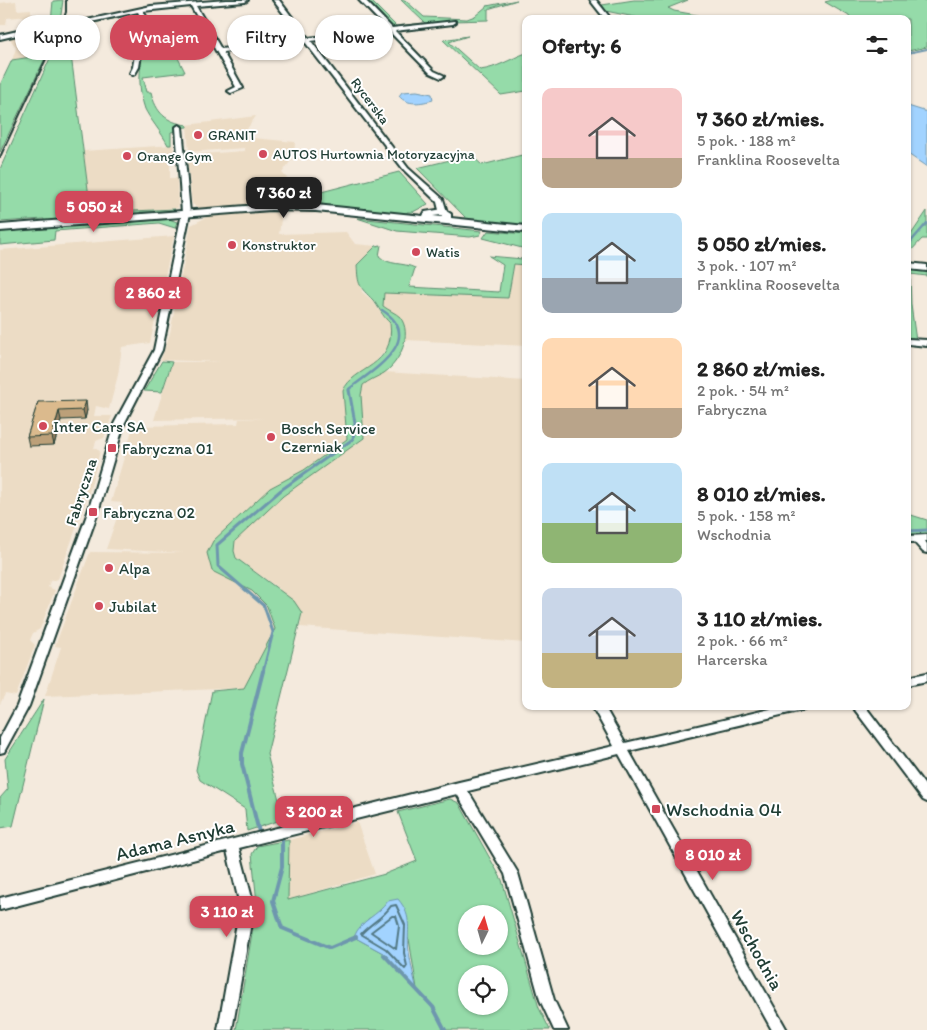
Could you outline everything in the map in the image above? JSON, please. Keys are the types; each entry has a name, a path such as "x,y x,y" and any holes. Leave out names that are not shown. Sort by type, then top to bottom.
{"street":[{"path":"0,37 53,25 72,24 140,10 246,0"},
{"name":"Rycerska","path":"276,0 309,40 378,134 427,191 438,215"},
{"path":"362,0 376,15"},
{"path":"593,0 605,15"},
{"path":"192,5 240,88 231,91"},
{"path":"133,73 136,67 144,18 140,10"},
{"path":"393,30 453,22"},
{"path":"393,33 432,72 441,76"},
{"path":"219,51 315,39"},
{"name":"Fabryczna","path":"0,749 23,706 92,514 119,424 158,350 186,213 179,128"},
{"path":"0,228 186,213 291,207 382,215 438,215 478,224 522,229"},
{"path":"911,266 927,268"},
{"path":"911,342 927,343"},
{"path":"917,539 927,550"},
{"path":"911,681 927,677"},
{"name":"Wschodnia","path":"600,710 780,1030"},
{"name":"Adama Asnyka","path":"0,904 459,787 621,747 784,710"},
{"path":"861,710 927,798"},
{"path":"459,787 511,873 547,1000 562,1030"},
{"path":"225,1030 247,906 232,845"}],"shaded area":[{"path":"16,1 17,10 31,9 31,15 15,15 15,17 7,18 6,25 0,25 0,3"},
{"path":"15,35 15,46 9,37"},
{"path":"256,116 247,129 253,138 295,142 294,156 282,173 290,181 304,186 285,198 285,201 199,208 192,204 187,155 245,151 244,148 189,152 187,125"},
{"path":"173,145 175,161 170,162 170,178 177,178 178,208 91,214 83,151"},
{"path":"282,212 279,234 346,232 355,244 376,246 357,265 362,292 373,301 390,323 392,337 387,348 372,366 346,384 343,391 347,439 304,470 270,488 213,541 212,571 252,591 267,606 275,630 244,688 45,696 61,647 55,646 90,552 184,553 106,549 122,503 111,502 132,430 137,426 238,424 239,419 265,418 154,420 172,362 222,362 161,360 170,333 191,225 209,216"},
{"path":"174,236 150,343 122,347 118,375 109,409 96,406 94,416 112,416 104,438 96,441 94,448 100,451 90,489 58,579 50,581 48,587 55,590 40,629 33,633 30,640 35,645 16,696 5,694 0,704 0,250"},
{"path":"514,264 522,265 522,346 406,340 404,326 383,306 384,293 508,298"},
{"path":"384,372 522,381 522,643 300,627 302,613 278,588 236,558 234,551 235,541 256,520 283,496 364,438 361,395 363,385"},
{"path":"357,822 375,874 288,900 289,840"}],"green space":[{"path":"63,0 61,15 52,15 53,1"},
{"path":"366,0 370,0 385,15 380,15"},
{"path":"401,0 405,0 424,17 467,19 475,16 487,6 517,0 488,9 488,20 454,21 393,28 393,23 396,26 425,23"},
{"path":"634,0 688,0 668,8 696,15 625,15 606,11 602,5"},
{"path":"832,0 927,0 927,47 911,50 911,15 847,15 825,2"},
{"path":"136,12 136,14 123,15"},
{"path":"468,36 449,42 480,70 522,55 522,92 501,95 443,40"},
{"path":"12,60 44,60 0,152 0,85"},
{"path":"49,60 72,60 91,213 175,209 171,212 140,212 140,214 44,222 44,219 0,222 0,169"},
{"path":"142,60 179,60 185,72 143,77 147,92 151,92 159,111 173,122 187,125 187,127 177,128 177,131 171,132 171,145 168,145 145,109 140,87"},
{"path":"471,155 482,165 522,155 522,227 463,220 465,217 417,168"},
{"path":"399,172 428,204 413,212 407,212 406,215 249,205 290,200"},
{"path":"927,211 927,239 922,239 911,251 911,235"},
{"path":"357,218 482,231 480,235 470,237 397,231"},
{"path":"169,219 177,222 175,228 159,223 55,231 54,240 0,245 0,232"},
{"path":"488,231 522,234 522,248 483,238"},
{"path":"381,245 379,256 383,259 415,268 409,287 499,292 503,265 489,256 522,259 522,265 514,264 508,298 384,293 383,306 400,317 404,324 405,339 400,355 390,368 363,385 361,395 364,438 283,496 235,541 234,551 236,558 294,601 302,613 267,754 284,819 247,831 245,809 200,780 196,770 212,691 244,688 275,629 267,606 252,591 212,571 207,553 213,541 270,488 304,470 347,439 343,391 355,376 380,358 387,349 390,338 390,323 362,288 359,282 357,265 376,246"},
{"path":"911,268 927,270 927,276 911,274"},
{"path":"911,305 916,341 911,340"},
{"path":"162,361 172,362 162,392 144,391"},
{"path":"911,515 927,520 927,533 911,534"},
{"path":"44,699 13,826 0,828 0,798 8,789 5,759"},
{"path":"450,799 459,803 502,880 539,1008 550,1030 236,1030 257,903 252,854 257,846 289,840 288,900 385,874 417,861 398,812","holes":["380,913 409,939 417,989 383,953 354,937 368,919"]}],"water":[{"path":"417,91 432,94 433,100 420,103 410,102 399,96 402,92"},
{"path":"911,107 927,112 927,167 911,156"},
{"path":"398,899 408,918 409,952 417,990 383,953 354,937 361,926 388,901"}],"building":[{"path":"86,401 83,410 59,411 52,436 27,437 38,402"}],"waterway":[{"path":"911,52 927,49"},
{"path":"911,242 927,223"},
{"path":"349,390 381,364 391,354 397,343 399,332 394,321 382,310"},
{"path":"263,672 273,632 264,606 218,566 217,545 281,490 353,439 355,423 349,390"},
{"path":"911,531 927,530"},
{"path":"259,832 242,764 242,753 263,671"},
{"path":"282,838 282,867 273,901 282,928 330,948 356,937"},
{"path":"384,955 433,1007 445,1030"}],"railway":[{"path":"0,157 60,29 66,12 66,0"}],"place":[{"name":"GRANIT","path":"198,135"},
{"name":"AUTOS Hurtownia Motoryzacyjna","path":"263,154"},
{"name":"Orange Gym","path":"127,156"},
{"name":"Konstruktor","path":"232,245"},
{"name":"Watis","path":"416,252"},
{"name":"Inter Cars SA","path":"43,426"},
{"name":"Bosch Service Czerniak","path":"271,437"},
{"name":"Fabryczna 01","path":"112,448"},
{"name":"Fabryczna 02","path":"93,512"},
{"name":"Alpa","path":"109,568"},
{"name":"Jubilat","path":"99,606"},
{"name":"Wschodnia 04","path":"656,809"}]}
